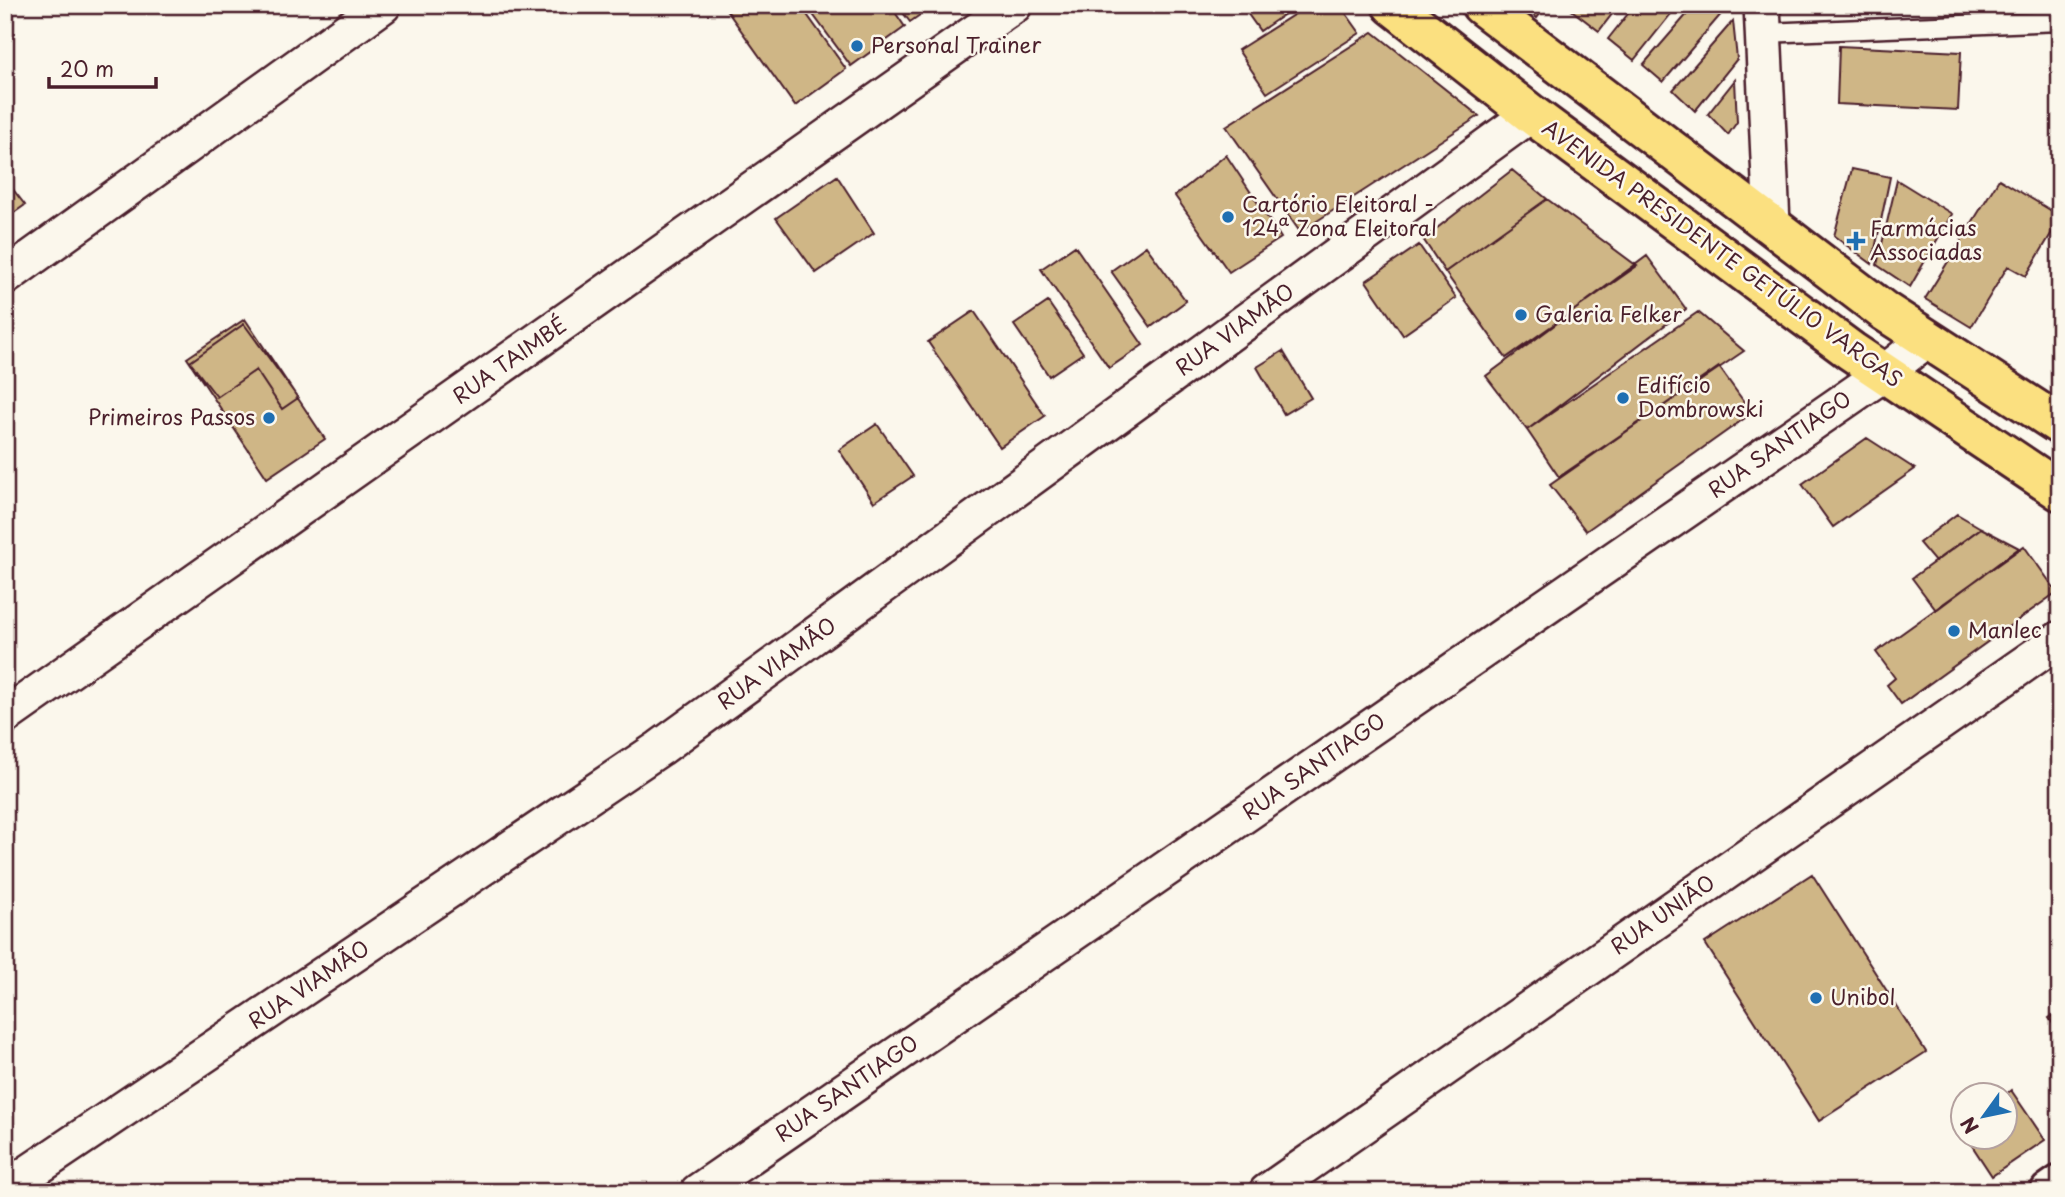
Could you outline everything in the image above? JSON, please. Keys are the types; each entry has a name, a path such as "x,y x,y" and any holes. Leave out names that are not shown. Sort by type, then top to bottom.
{"main road":[{"name":"AVENIDA PRESIDENTE GETÚLIO VARGAS","path":"1392,5 1531,114 1883,374 2060,491"},
{"path":"1480,5 1884,311 2056,416"}],"street":[{"path":"5,277 383,5"},
{"name":"RUA TAIMBÉ","path":"5,716 1014,5"},
{"path":"1763,19 1772,224"},
{"name":"RUA VIAMÃO","path":"5,1189 660,748 1531,114"},
{"name":"RUA SANTIAGO","path":"698,1192 1883,374 1927,339"},
{"name":"RUA UNIÃO","path":"1267,1192 2060,639"},
{"path":"2050,1192 2060,1185"}],"lane":[{"path":"1763,19 2060,21"}],"building":[{"path":"723,5 800,5 846,69 795,106"},
{"name":"Personal Trainer","path":"806,5 890,5 905,27 851,66"},
{"path":"897,5 934,5 910,22"},
{"path":"1252,5 1298,5 1260,31 1245,10"},
{"path":"1309,5 1340,5 1360,33 1267,93 1238,50"},
{"path":"1521,5 1547,5 1537,18"},
{"path":"1565,5 1619,5 1599,31"},
{"path":"1635,5 1678,5 1634,60 1608,39"},
{"path":"1695,5 1729,5 1663,82 1643,65"},
{"path":"1733,21 1737,59 1695,111 1673,90"},
{"path":"1373,32 1479,116 1300,232 1226,126"},
{"path":"1839,46 1961,52 1958,110 1837,104"},
{"path":"1735,80 1737,122 1728,135 1708,114"},
{"name":"Cartório Eleitoral - 124ª Zona Eleitoral","path":"1226,155 1281,238 1229,272 1175,196"},
{"path":"1852,169 1890,177 1872,264 1834,236"},
{"path":"1512,170 1547,199 1445,272 1423,239"},
{"path":"837,176 874,233 816,273 776,218"},
{"path":"5,179 25,205 5,219"},
{"path":"1999,179 2060,216 2060,219 2026,276 2008,266 1971,327 1925,299"},
{"path":"1897,180 1952,214 1910,287 1877,265"},
{"name":"Galeria Felker","path":"1547,199 1637,266 1506,358 1445,272"},
{"path":"1419,245 1456,298 1403,335 1366,281"},
{"path":"1075,246 1143,345 1109,368 1041,269"},
{"path":"1146,246 1186,301 1151,327 1111,271"},
{"path":"1647,256 1686,309 1527,430 1486,376"},
{"path":"1048,302 1083,353 1049,376 1014,325"},
{"path":"974,311 1045,416 1000,447 928,342"},
{"name":"Edifício Dombrowski","path":"1698,312 1744,351 1559,477 1527,430"},
{"name":"Primeiros Passos","path":"245,319 325,439 267,478 187,358"},
{"path":"244,324 298,398 282,409 256,370 217,397 190,362"},
{"path":"1283,351 1311,398 1284,414 1257,367"},
{"path":"1719,367 1752,413 1586,531 1550,485"},
{"path":"877,424 913,476 874,502 839,450"},
{"path":"1867,438 1915,469 1833,527 1802,484"},
{"path":"1957,514 1981,528 1935,562 1919,543"},
{"path":"1981,528 2019,548 1936,610 1912,578"},
{"name":"Manlec","path":"2024,546 2057,592 1901,704 1887,685 1895,678 1876,652"},
{"name":"Unibol","path":"1812,874 1926,1052 1819,1121 1705,943"},
{"path":"2060,1011 2060,1034 2049,1018"},
{"path":"2020,1103 2045,1140 1992,1176 1976,1152 2020,1152"}],"place":[{"name":"Personal Trainer","path":"857,46"},
{"name":"Cartório Eleitoral - 124ª Zona Eleitoral","path":"1228,217"},
{"name":"Farmácias Associadas","path":"1856,241"},
{"name":"Galeria Felker","path":"1521,315"},
{"name":"Edifício Dombrowski","path":"1623,398"},
{"name":"Primeiros Passos","path":"269,418"},
{"name":"Manlec","path":"1954,631"},
{"name":"Unibol","path":"1816,998"}]}
